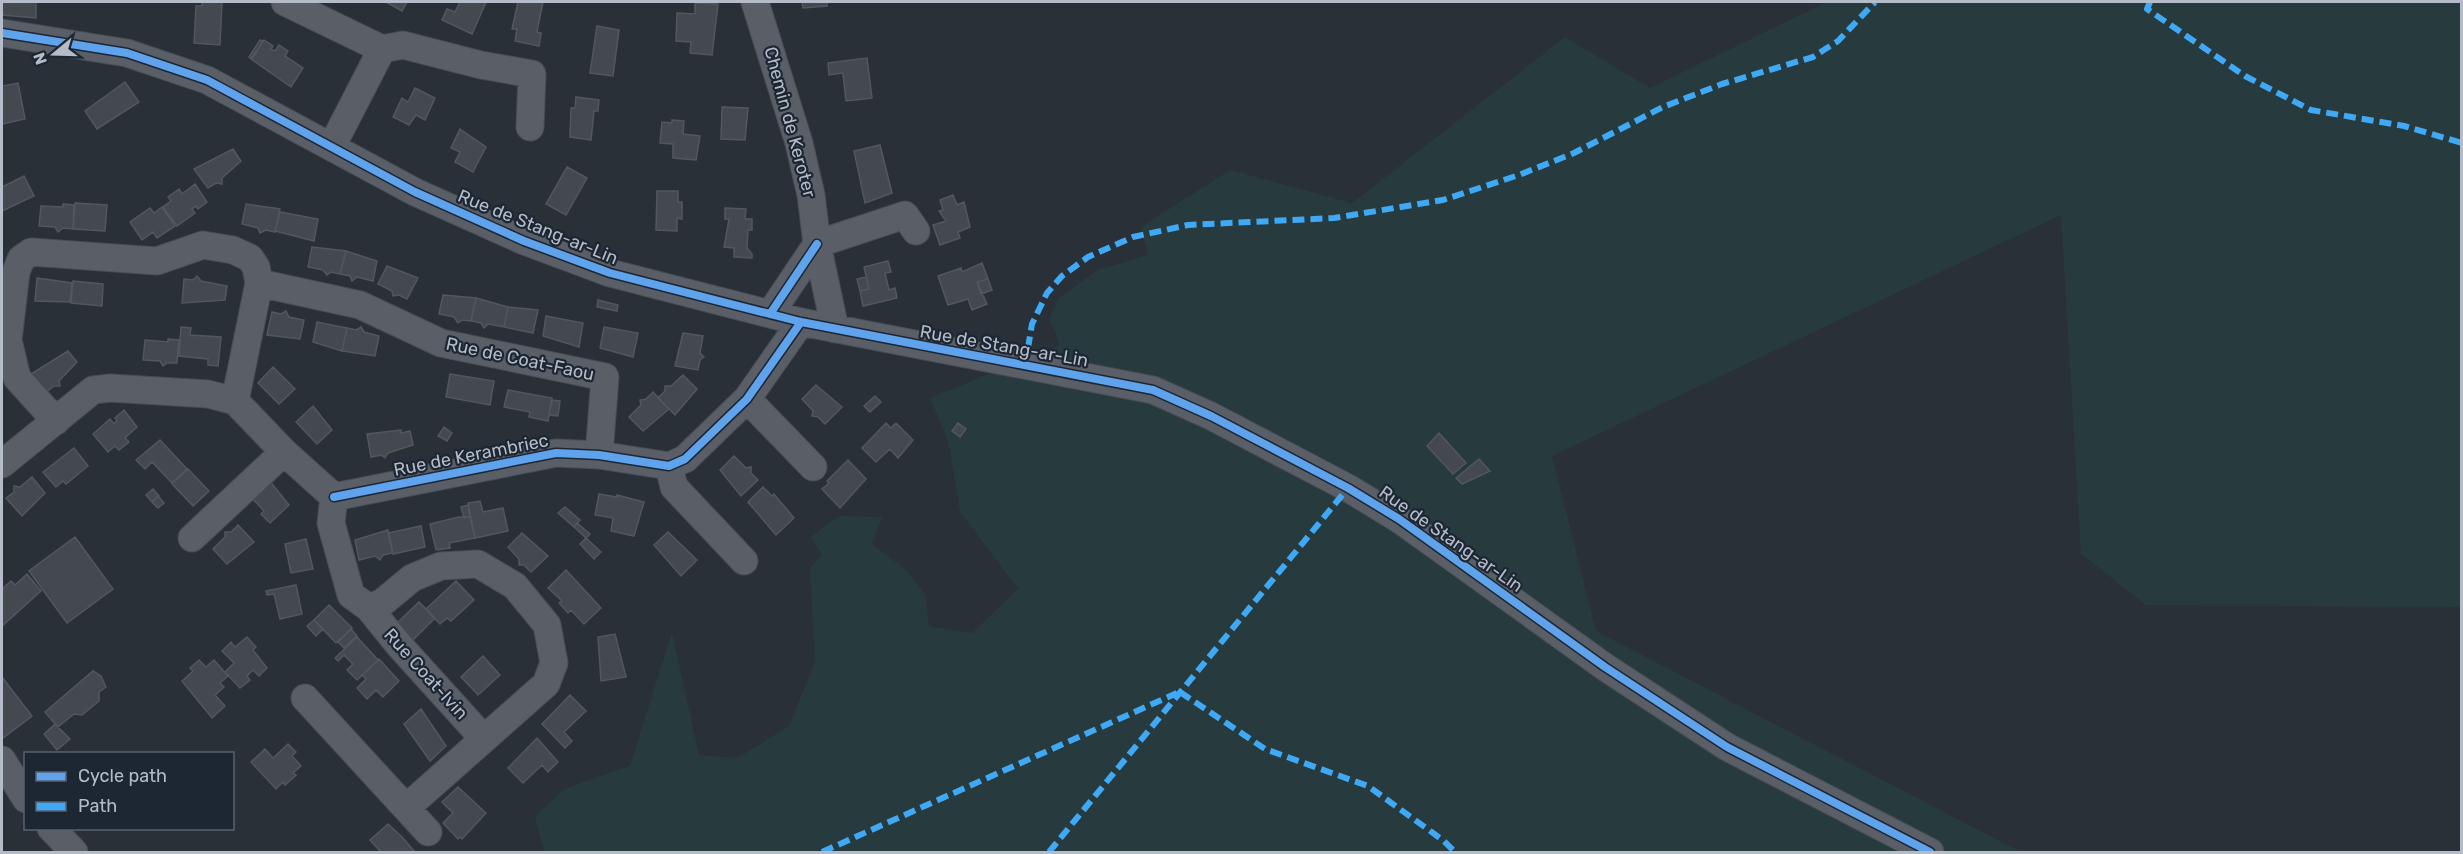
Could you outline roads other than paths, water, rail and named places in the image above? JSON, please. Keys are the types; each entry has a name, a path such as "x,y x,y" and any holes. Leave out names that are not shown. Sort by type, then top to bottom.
{"street":[{"path":"285,2 382,49 403,45 481,65 532,74 530,127"},
{"name":"Chemin de Keroter","path":"755,2 799,143 811,195 817,244 835,329"},
{"name":"Rue de Stang-ar-Lin","path":"2,33 83,44 127,53 207,80 415,192 524,241 610,273 801,322 1153,390 1211,416 1348,488 1399,519 1605,667 1727,747 1930,852"},
{"path":"332,146 382,49"},
{"path":"770,314 817,244 905,215 916,231"},
{"path":"56,421 17,378 5,338 16,272 21,259 31,252 157,261 203,245 233,250 250,258 256,267 260,283 235,401"},
{"name":"Rue de Coat-Faou","path":"260,283 360,305 441,343 605,377 599,455"},
{"path":"744,561 674,487 669,466 685,459 747,399 801,322"},
{"path":"2,464 93,390 110,387 208,394 235,401 284,452 334,497"},
{"path":"747,399 813,467"},
{"path":"192,538 284,452"},
{"name":"Rue de Kerambriec","path":"334,497 556,453 599,455 669,466"},
{"name":"Rue Coat-Ivin","path":"334,497 331,523 351,595 369,608 398,644 484,739"},
{"name":"Rue Coat-Ivin","path":"369,608 383,602 412,578 441,566 478,564 515,586 547,625 555,663 546,684 406,808"},
{"path":"305,698 428,832"},
{"path":"2,760 24,796"},
{"path":"53,830 74,852"}]}
